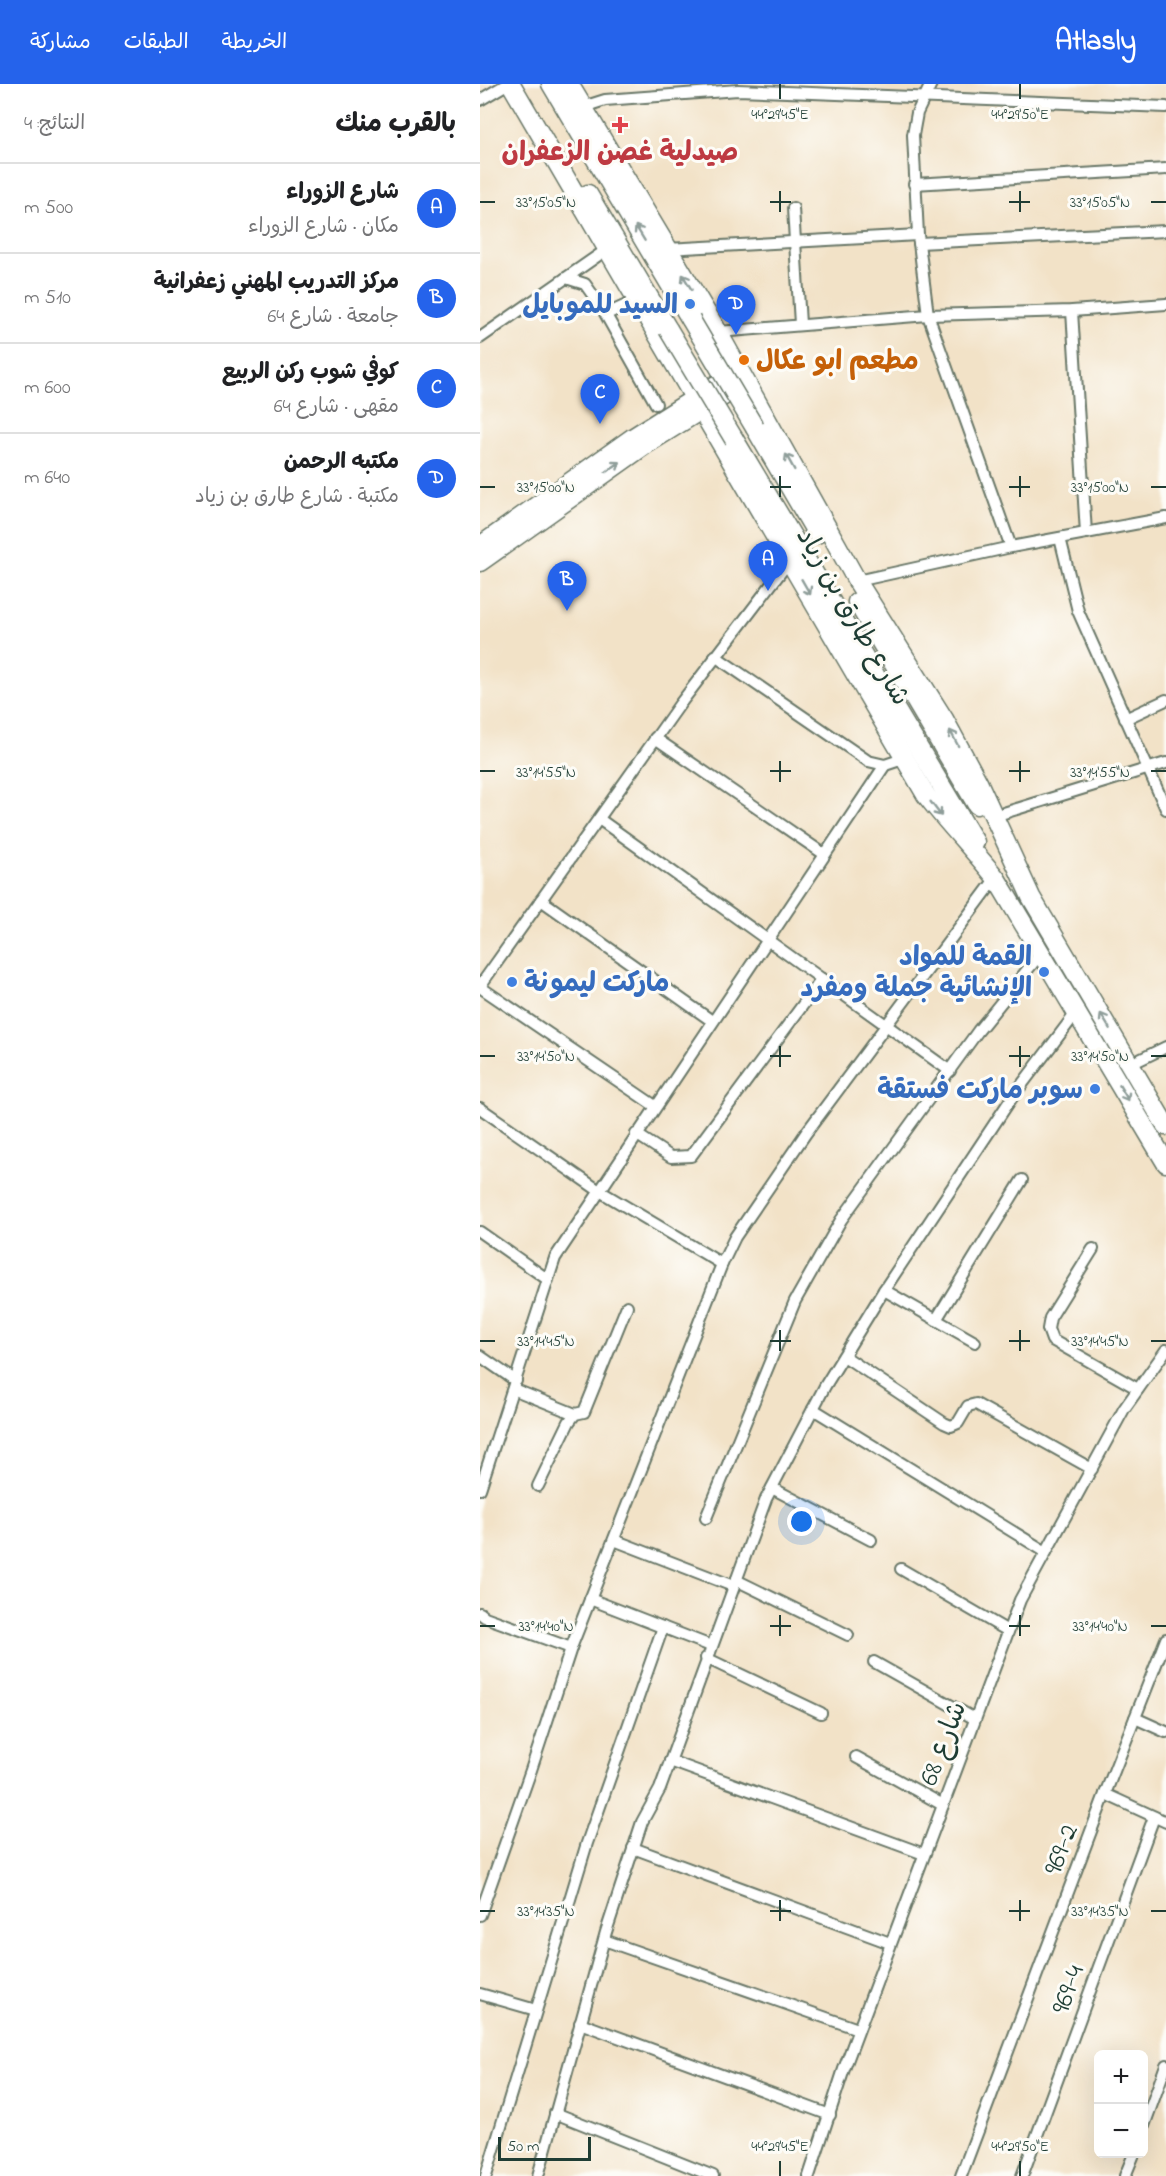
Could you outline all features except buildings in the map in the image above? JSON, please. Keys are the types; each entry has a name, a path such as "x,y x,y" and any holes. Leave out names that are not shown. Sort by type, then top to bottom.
{"main road":[{"name":"شارع طارق بن زياد","path":"509,84 937,811 996,878 1166,1163"},
{"path":"522,84 996,878"},
{"path":"551,84 1031,897"},
{"name":"شارع طارق بن زياد","path":"569,84 718,332 857,581 920,678 994,816 1031,897 1166,1126"},
{"path":"480,546 632,438 698,404 742,376"},
{"path":"480,562 648,443 698,404"}],"street":[{"path":"480,100 509,84"},
{"path":"931,84 917,113 913,135 918,239 928,315 1011,548"},
{"path":"583,107 605,100 738,90 1166,107"},
{"path":"914,184 1166,169"},
{"path":"793,208 800,324"},
{"path":"667,249 794,242 1166,231"},
{"path":"480,338 606,250"},
{"path":"566,278 585,284 602,308 656,404"},
{"path":"602,308 609,313 637,300"},
{"path":"718,332 928,315 1072,311 1166,304"},
{"path":"1072,311 1086,533"},
{"path":"857,581 1166,518"},
{"path":"1060,538 1078,611 1166,809"},
{"path":"655,1106 480,986 715,656 790,560"},
{"path":"715,656 868,761 885,765 906,758"},
{"path":"1125,719 1166,700"},
{"path":"656,738 824,854"},
{"path":"994,816 1166,763"},
{"path":"481,1483 555,1258 598,1190 885,765"},
{"path":"598,819 950,1071"},
{"path":"480,1915 571,1648 722,1264 735,1238 806,1133 996,878"},
{"path":"541,900 712,1021"},
{"path":"706,1518 795,1301 841,1220 950,1071 1041,953"},
{"path":"636,1134 671,1157 691,1156 822,979"},
{"path":"538,2176 604,1940 633,1848 642,1822 660,1789 706,1658 772,1488 813,1409 884,1290 1011,1099 1076,1013"},
{"path":"1131,1064 1166,1047"},
{"path":"480,1108 598,1190 722,1264"},
{"path":"936,1320 1022,1180"},
{"path":"480,1232 547,1279"},
{"path":"1093,1249 1050,1318 1048,1329 1052,1340 1138,1389"},
{"path":"884,1290 975,1342"},
{"path":"538,1486 569,1422 576,1414 584,1412 627,1306"},
{"name":"شارع 68","path":"809,2176 858,2029 1020,1600 1138,1389 1166,1350"},
{"path":"480,1356 515,1385 576,1414"},
{"path":"844,1356 944,1424 951,1426 958,1423 968,1406 976,1404 1092,1469"},
{"path":"813,1409 1046,1552"},
{"path":"772,1488 872,1539"},
{"path":"614,1540 735,1583 848,1635"},
{"path":"902,1569 1008,1631"},
{"path":"590,1599 711,1646"},
{"path":"480,1613 485,1617 571,1648"},
{"path":"486,2176 587,1843 663,1628"},
{"name":"969-2","path":"961,2176 1166,1639"},
{"path":"706,1658 821,1713"},
{"path":"874,1662 975,1719"},
{"path":"1135,1718 1166,1732"},
{"path":"856,1757 943,1805"},
{"path":"670,1761 924,1854"},
{"path":"1105,1794 1166,1822"},
{"name":"969-4","path":"1022,2176 1154,1816"},
{"path":"633,1848 890,1943"},
{"path":"604,1940 858,2029"},
{"path":"480,1994 536,2010"},
{"path":"580,2023 830,2115"},
{"path":"1148,2113 1166,2065"},
{"path":"555,2113 713,2176"},
{"path":"1125,2176 1132,2158"}],"place":[{"name":"صيدلية غصن الزعفران","path":"620,125"},
{"name":"السيد للموبايل","path":"690,304"},
{"name":"مكتبه الرحمن","path":"736,335"},
{"name":"مطعم ابو عكال","path":"744,360"},
{"name":"كوفي شوب ركن الربيع","path":"600,424"},
{"name":"شارع الزوراء","path":"768,591"},
{"name":"مركز التدريب المهني زعفرانية","path":"567,611"},
{"name":"القمة للمواد الإنشائية جملة ومفرد","path":"1044,972"},
{"name":"ماركت ليمونة","path":"512,982"},
{"name":"سوبر ماركت فستقة","path":"1095,1089"}]}
